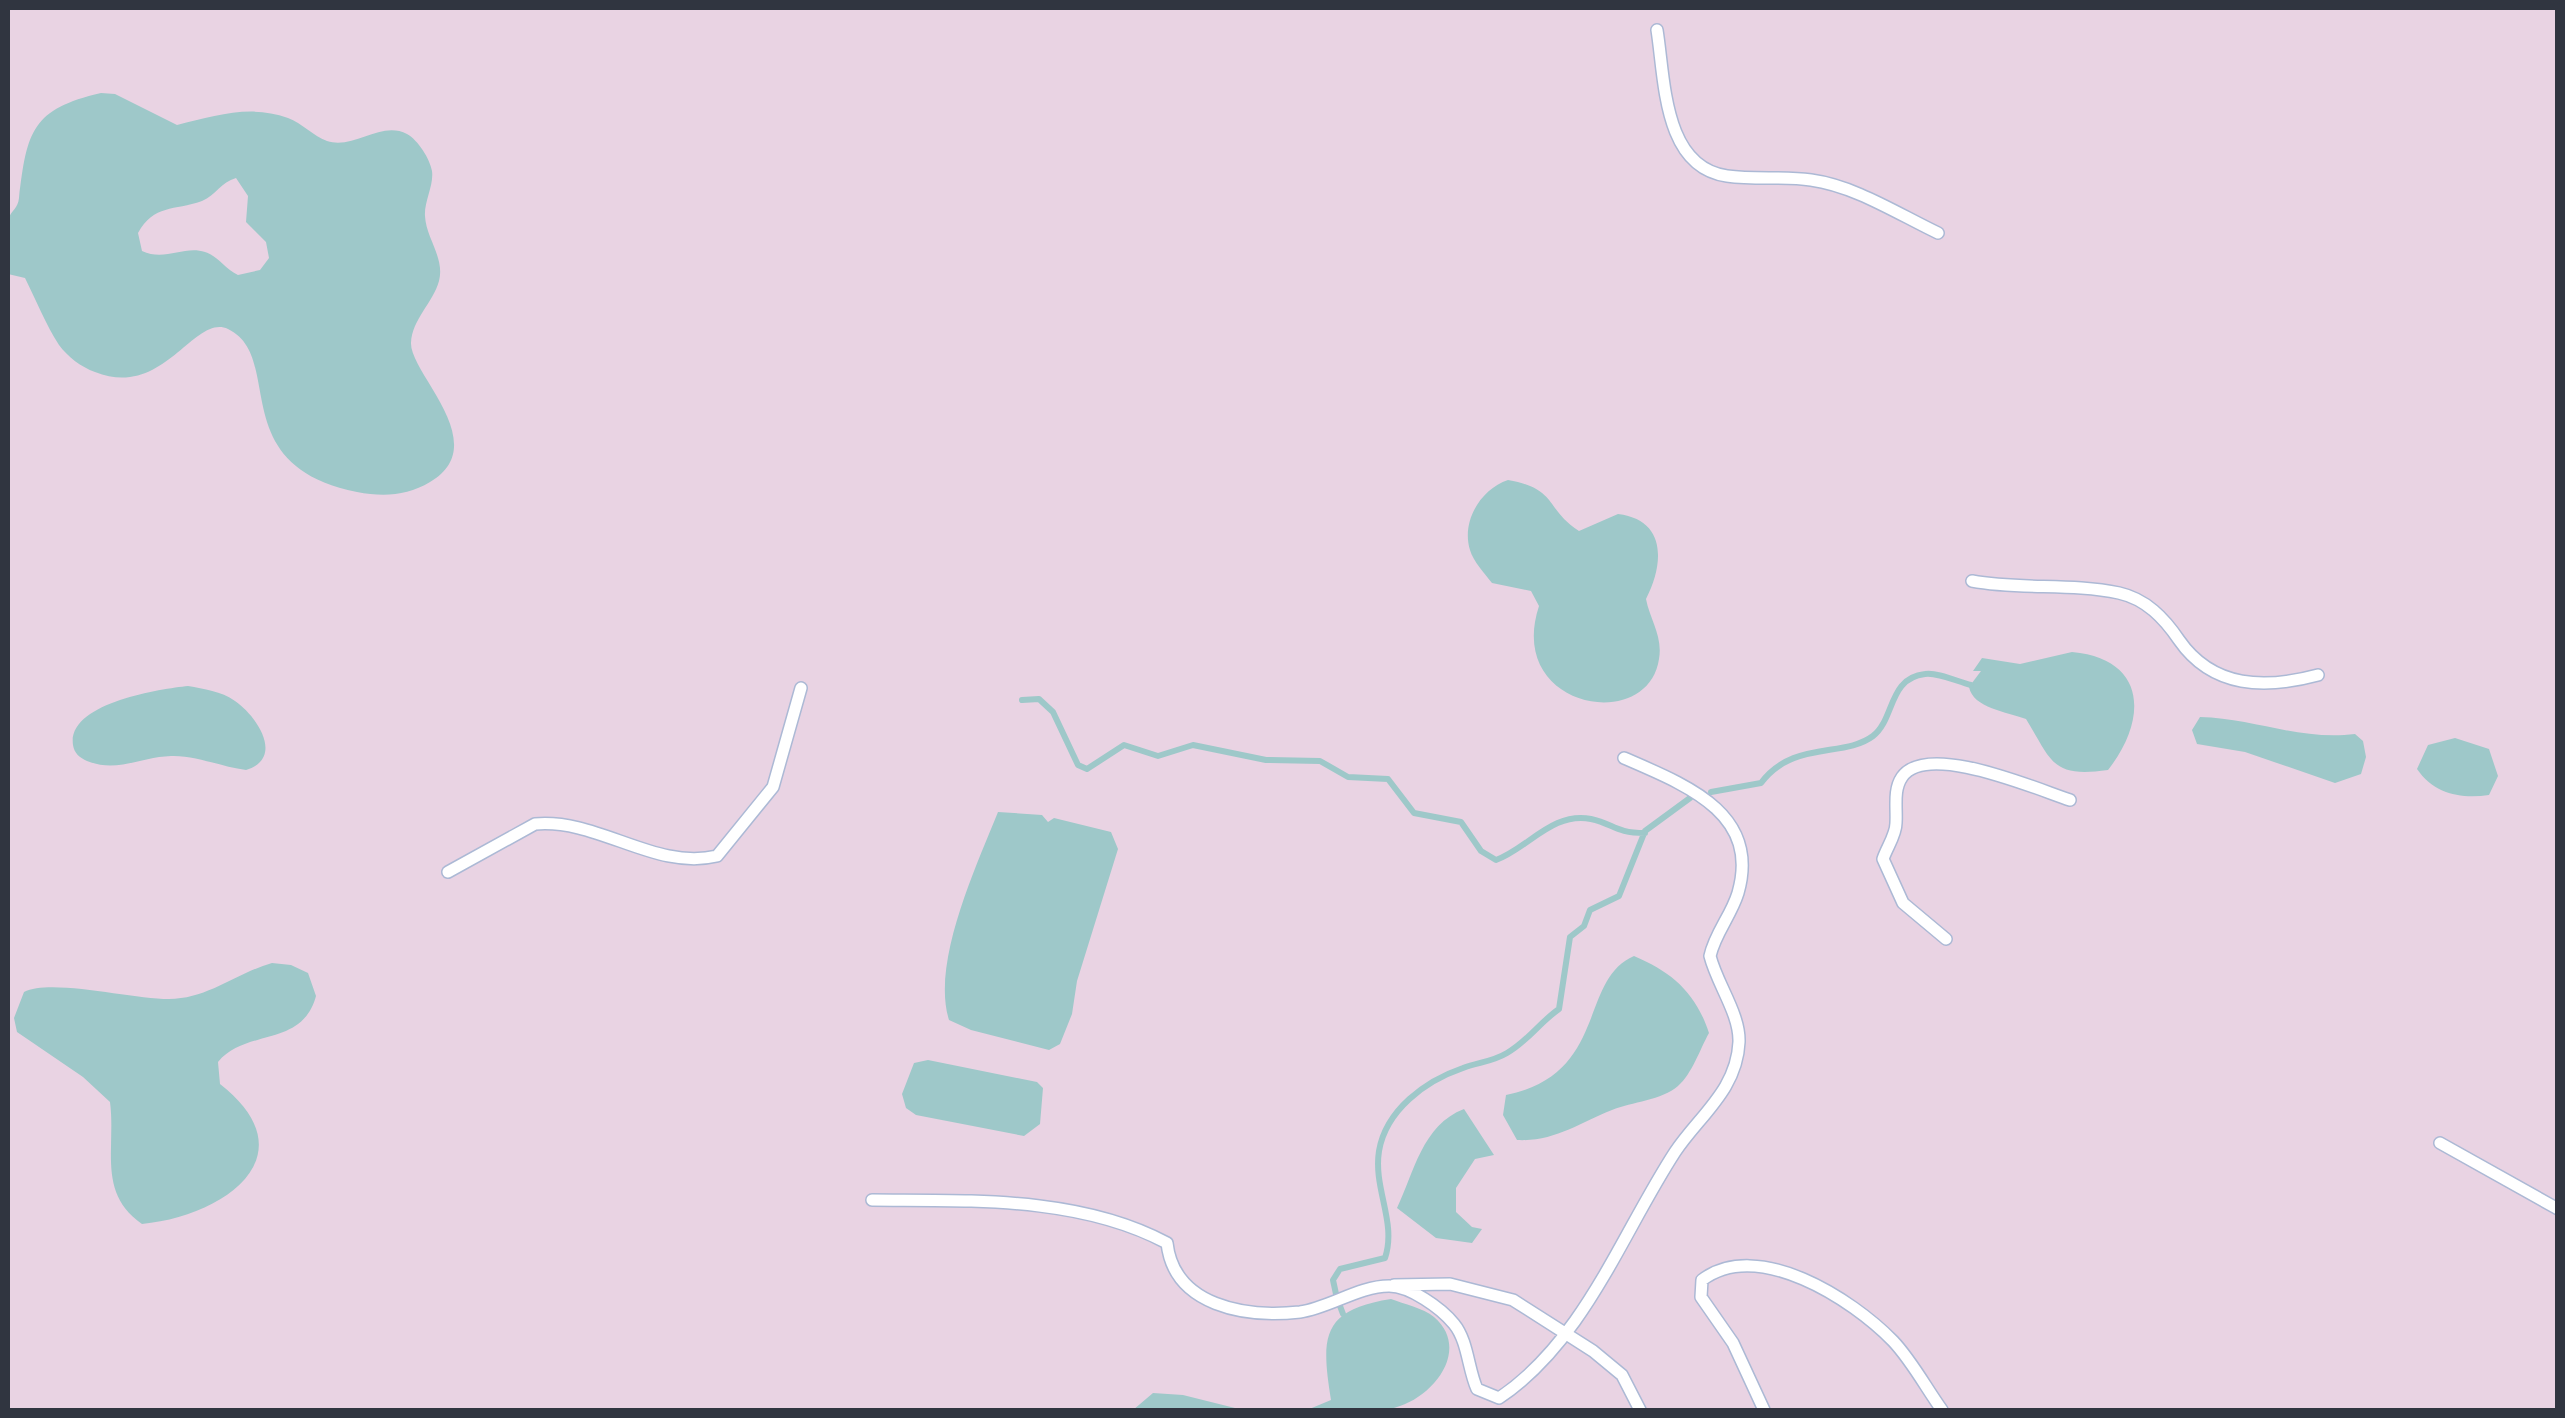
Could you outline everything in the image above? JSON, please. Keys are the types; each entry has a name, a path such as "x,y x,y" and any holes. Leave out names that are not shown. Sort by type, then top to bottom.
{"lane":[{"path":"1657,30 1675,128 1684,152 1695,165 1722,176 1830,184 1938,233"},
{"path":"1972,580 2121,593 2151,607 2200,664 2229,679 2259,686 2318,675"},
{"path":"448,872 536,824 550,822 608,834 671,856 716,856 773,788 801,688"},
{"path":"1390,1286 1416,1296 1456,1326 1472,1378 1485,1396 1499,1398 1520,1384 1564,1335 1675,1152 1728,1084 1739,1041 1710,956 1739,891 1746,858 1738,830 1690,792 1624,758"},
{"path":"1946,939 1903,904 1883,858 1896,828 1897,789 1902,776 1913,767 1965,766 2070,800"},
{"path":"2440,1143 2558,1209"},
{"path":"872,1200 970,1201 1086,1211 1128,1222 1167,1244 1170,1268 1185,1288 1208,1303 1298,1312 1418,1282 1492,1293 1513,1300 1594,1351 1622,1376 1640,1410"},
{"path":"1764,1410 1732,1342 1701,1298 1702,1280 1714,1271 1738,1266 1783,1273 1846,1302 1894,1342 1942,1410"}],"shaded area":[{"path":"8,8 2557,8 2557,1410 8,1410"}],"water":[{"path":"115,94 177,125 232,113 260,112 293,120 317,136 337,143 387,130 407,134 415,141 432,171 425,216 440,273 411,343 452,429 454,449 448,466 421,487 395,494 357,492 315,478 288,459 273,436 254,362 245,343 228,329 215,327 203,333 140,375 119,378 95,372 66,354 25,278 8,274 6,231 18,201 25,156 37,126 60,107 78,99","holes":["236,178 248,196 246,222 266,242 269,258 260,270 238,275 210,254 197,250 159,255 142,251 138,233 158,213 202,201"]},
{"path":"1508,480 1543,494 1579,531 1618,514 1634,518 1653,534 1658,558 1646,599 1658,635 1659,659 1649,682 1631,697 1607,702 1582,699 1559,688 1542,668 1534,641 1539,606 1531,591 1492,583 1474,559 1468,539 1471,517 1489,491"},
{"path":"2072,652 2115,666 2127,679 2133,694 2130,731 2108,770 2075,771 2055,763 2026,719 1984,705 1969,687 1981,671 1973,671 1982,658 2020,664"},
{"path":"188,686 224,695 251,716 265,747 258,764 246,770 171,756 109,765 87,761 75,750 75,731 84,718 99,709 138,695"},
{"path":"2200,717 2296,732 2355,734 2363,741 2366,757 2361,774 2335,783 2245,752 2197,744 2192,730"},
{"path":"2455,738 2489,749 2498,776 2489,795 2449,793 2431,784 2417,769 2428,745"},
{"path":"998,812 1042,815 1048,822 1054,818 1111,832 1118,849 1077,981 1072,1014 1060,1044 1049,1050 971,1030 949,1020 945,997 951,944 958,915"},
{"path":"1634,956 1660,969 1681,986 1704,1019 1709,1033 1687,1075 1664,1095 1612,1110 1555,1135 1517,1140 1503,1115 1506,1095 1539,1084 1562,1068 1588,1027 1605,985 1617,968"},
{"path":"272,963 291,965 308,973 316,996 299,1023 243,1045 218,1062 220,1084 246,1110 258,1135 257,1158 245,1178 226,1196 172,1219 142,1224 128,1212 114,1184 110,1102 83,1077 17,1032 14,1018 24,992 53,987 183,998"},
{"path":"928,1060 1037,1082 1043,1088 1040,1124 1024,1136 916,1115 906,1108 902,1094 914,1063"},
{"path":"1464,1109 1494,1155 1475,1159 1456,1188 1456,1212 1472,1227 1482,1229 1472,1243 1436,1238 1397,1208 1429,1138 1450,1116"},
{"path":"1391,1299 1430,1314 1444,1329 1449,1356 1436,1381 1413,1400 1389,1409 1307,1410 1331,1400 1327,1343 1339,1319 1368,1304"},
{"path":"1153,1393 1183,1395 1243,1410 1133,1410"}],"waterway":[{"path":"1711,792 1761,783 1788,761 1861,743 1880,729 1898,691 1913,677 1936,674 1971,685"},
{"path":"1022,700 1039,699 1053,712 1078,765 1087,769 1124,745 1158,756 1193,745 1266,760 1320,761 1348,777 1388,779 1414,813 1461,822 1481,851 1496,860 1564,820 1591,819 1627,832 1645,833"},
{"path":"1336,1294 1333,1280 1340,1269 1385,1258 1388,1231 1379,1179 1379,1151 1399,1110 1435,1081 1507,1053 1559,1009 1570,937 1584,926 1590,910 1619,896 1645,831 1690,798"},
{"path":"1340,1306 1343,1314"}]}
